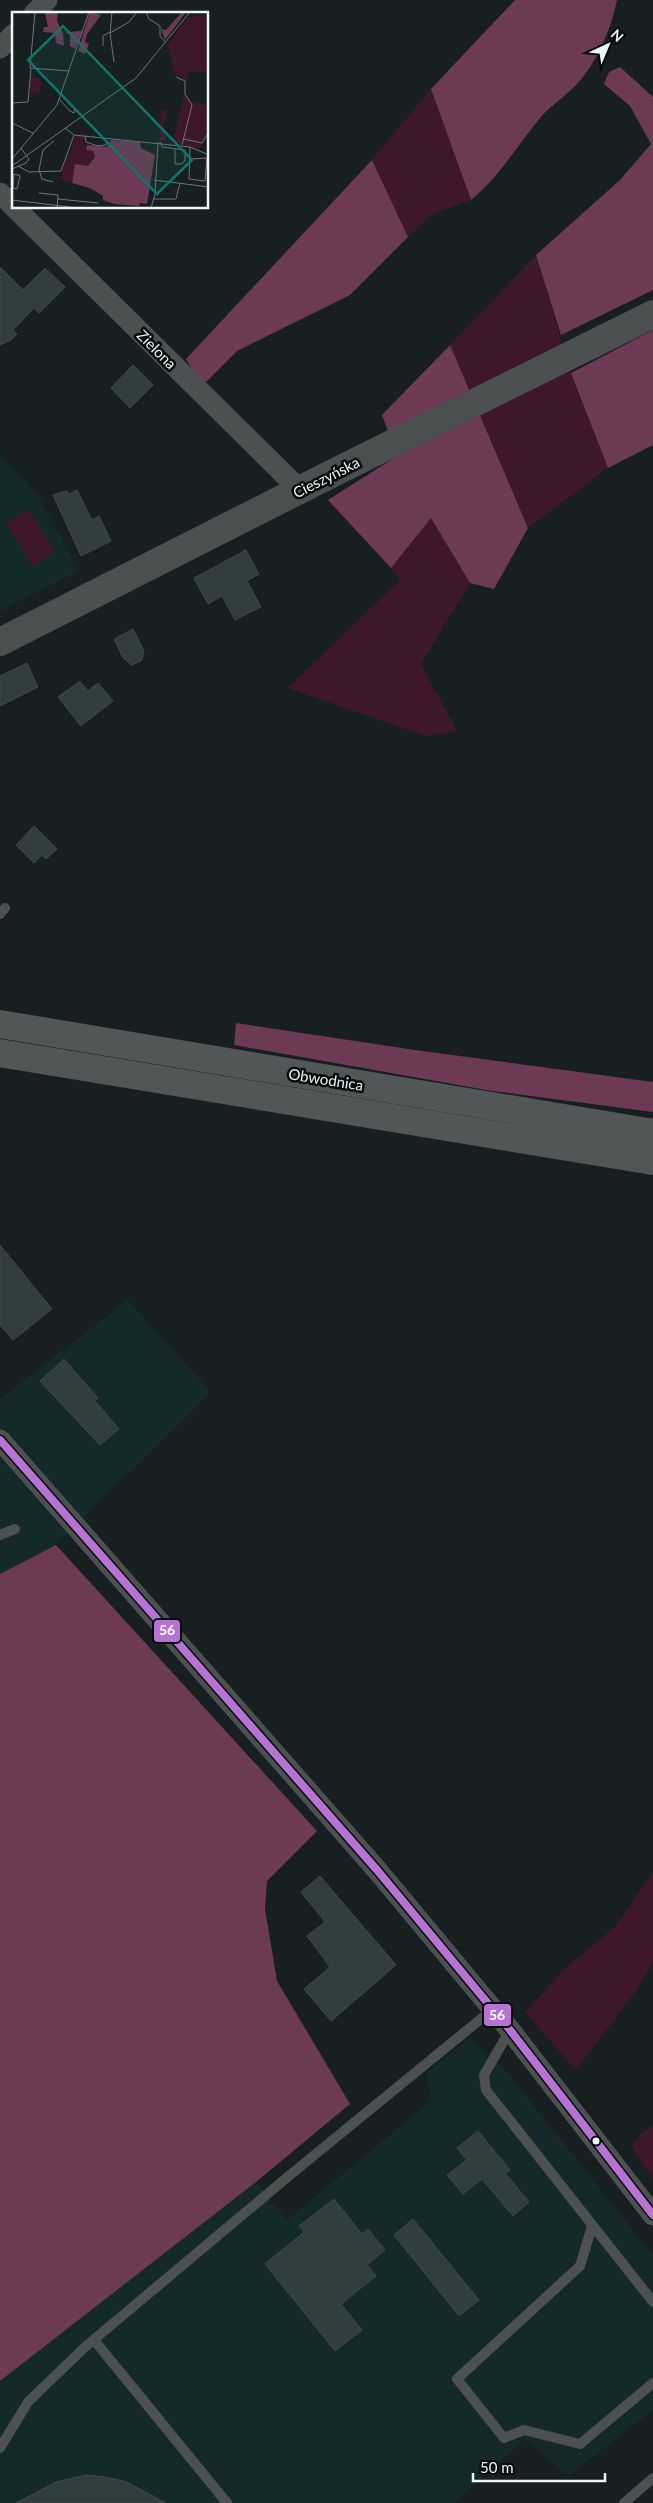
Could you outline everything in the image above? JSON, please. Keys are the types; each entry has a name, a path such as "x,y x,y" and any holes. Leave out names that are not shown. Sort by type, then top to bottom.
{"main road":[{"name":"Obwodnica","path":"0,1024 653,1133"},
{"name":"Obwodnica","path":"0,1053 653,1161"}],"street":[{"path":"36,12 47,0"},
{"path":"0,48 12,36"},
{"name":"Zielona","path":"0,193 12,205"},
{"name":"Zielona","path":"16,209 300,490"},
{"name":"Cieszyńska","path":"0,642 653,314"},
{"path":"0,1440 377,1870 510,2030 653,2215"}],"lane":[{"path":"0,1535 15,1529"},
{"path":"0,2448 28,2402 94,2340 290,2175 493,2009"},
{"path":"510,2030 484,2075 486,2090 592,2226 612,2247 653,2302"},
{"path":"592,2226 580,2266 456,2379 504,2438 524,2430 580,2444 653,2383"},
{"path":"94,2340 227,2503"},
{"path":"624,2503 653,2479"}],"shaded area":[{"path":"515,0 617,0 602,45 584,76 544,114 499,171 471,200 431,89"},
{"path":"620,67 653,97 653,290 561,335 536,255 620,180 651,144 630,106 604,84 609,72"},
{"path":"431,89 471,200 432,214 408,237 372,160"},
{"path":"372,160 408,237 350,295 237,351 202,386 186,359"},
{"path":"536,255 571,373 608,468 528,528 450,345"},
{"path":"653,330 653,445 608,468 571,373"},
{"path":"450,345 528,528 494,589 470,583 431,518 391,568 328,500 397,456 382,415"},
{"path":"0,454 38,495 79,571 0,611"},
{"path":"28,509 55,552 33,566 6,523"},
{"path":"431,517 470,583 421,664 457,731 426,736 288,688 401,579 391,568"},
{"path":"236,1023 415,1050 653,1082 653,1112 492,1091 234,1045"},
{"path":"128,1300 211,1392 56,1545 0,1574 0,1399"},
{"path":"56,1545 317,1831 267,1881 265,1909 277,1981 350,2104 256,2182 0,2381 0,1574"},
{"path":"653,1872 653,1962 638,1988 576,2070 525,2012 569,1965 615,1927"},
{"path":"470,2037 506,2071 653,2255 653,2410 568,2476 525,2439 454,2503 0,2503 0,2381 256,2182 287,2220 432,2100 426,2073"},
{"path":"653,2125 653,2179 631,2146 645,2130"}],"building":[{"path":"0,267 23,290 45,268 65,287 39,313 34,308 13,330 17,334 11,340 0,345"},
{"path":"133,365 153,385 130,408 111,388"},
{"path":"77,490 92,520 99,516 111,541 81,556 53,495 67,491 69,494"},
{"path":"246,550 259,574 247,581 261,607 235,620 222,596 208,604 194,578"},
{"path":"133,629 144,651 142,660 132,665 123,658 114,639"},
{"path":"27,663 38,687 0,706 0,676"},
{"path":"80,681 88,691 98,683 113,701 81,726 58,697"},
{"path":"34,826 57,849 46,859 42,855 34,863 16,845"},
{"path":"0,1245 52,1309 13,1340 0,1325"},
{"path":"64,1359 98,1398 95,1401 119,1429 100,1445 40,1381"},
{"path":"320,1876 396,1965 331,2021 304,1989 330,1967 307,1936 325,1922 301,1892"},
{"path":"478,2131 510,2170 505,2173 529,2202 513,2216 482,2179 463,2194 447,2175 467,2160 457,2148"},
{"path":"334,2199 362,2234 368,2229 385,2250 367,2265 376,2276 341,2304 362,2330 335,2351 265,2264 304,2232 299,2226"},
{"path":"413,2219 479,2300 459,2316 394,2235"},
{"path":"86,2475 127,2482 166,2503 16,2503 56,2482"}],"transit line":[{"name":"56","path":"0,1440 377,1870 510,2030 653,2215"}]}
